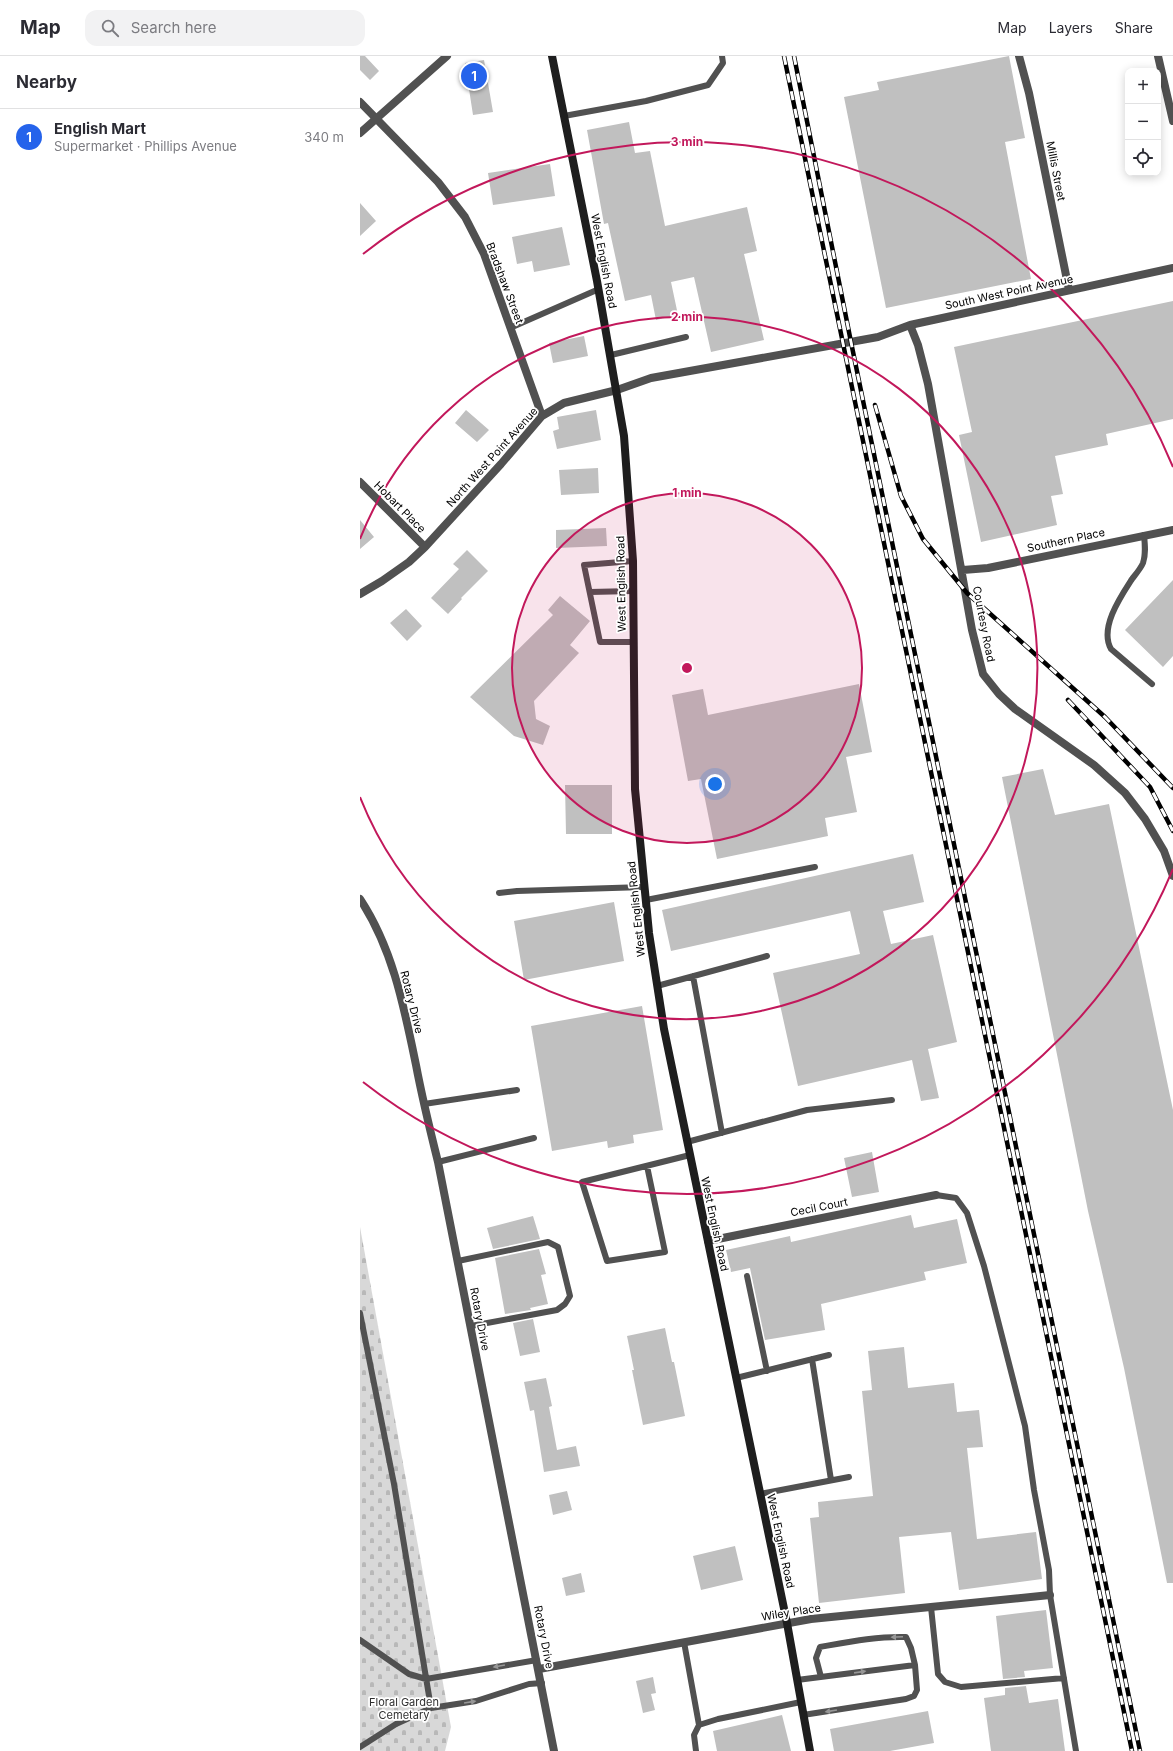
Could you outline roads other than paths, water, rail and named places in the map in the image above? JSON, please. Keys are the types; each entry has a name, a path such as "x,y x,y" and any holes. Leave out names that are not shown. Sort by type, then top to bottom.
{"main road":[{"name":"West English Road","path":"552,56 599,289 624,436 633,561 635,789 649,933 657,986 664,1029 787,1623 810,1751"}],"street":[{"path":"360,133 447,56"},
{"name":"Millis Street","path":"1018,56 1029,93 1069,290"},
{"path":"1158,56 1173,121"},
{"name":"Bradshaw Street","path":"360,102 438,182 465,217 484,254 542,416"},
{"name":"South West Point Avenue","path":"851,342 878,337 910,325 1173,268"},
{"name":"Courtesy Road","path":"910,325 918,345 928,384 963,570 972,630 983,674 999,694 1015,709 1094,765 1124,793 1146,819 1164,851 1173,876"},
{"name":"North West Point Avenue","path":"360,594 409,562 425,547 501,464 542,416 564,403 617,390 651,378 851,342"},
{"name":"Hobart Place","path":"360,482 425,547"},
{"name":"Southern Place","path":"963,570 988,568 1173,530"},
{"name":"Rotary Drive","path":"360,899 384,942 395,974 404,1008 458,1261 542,1683 554,1751"},
{"name":"Cecil Court","path":"708,1241 936,1195"},
{"name":"Wiley Place","path":"539,1669 811,1619 1050,1595"}],"lane":[{"path":"564,116 646,101 708,85 722,63 722,56"},
{"path":"510,328 599,289"},
{"path":"611,355 686,337"},
{"path":"1144,536 1145,549 1142,564 1118,601 1108,630 1108,641 1111,649 1152,684"},
{"path":"633,561 584,565 600,642 634,642"},
{"path":"590,592 633,591"},
{"path":"646,900 814,867"},
{"path":"499,893 517,890 644,887"},
{"path":"657,986 767,956"},
{"path":"693,976 722,1133"},
{"path":"424,1104 517,1090"},
{"path":"688,1142 807,1110 892,1100"},
{"path":"438,1162 534,1138"},
{"path":"647,1166 665,1252 608,1261 582,1182 690,1155"},
{"path":"936,1195 956,1198 967,1213 984,1266 1025,1426 1034,1490 1049,1570 1050,1595 1076,1751"},
{"path":"458,1261 548,1242 558,1247 570,1296 565,1304 557,1310 471,1326"},
{"path":"747,1276 767,1370"},
{"path":"360,1313 394,1484 431,1708"},
{"path":"736,1378 829,1355"},
{"path":"812,1359 832,1480"},
{"path":"760,1494 849,1477"},
{"path":"931,1607 938,1674 945,1682 961,1687 1064,1678"},
{"path":"803,1715 914,1696 917,1690 915,1665 911,1648 906,1636 820,1647 816,1658 821,1677"},
{"path":"360,1640 409,1674 426,1679 537,1660"},
{"path":"684,1642 698,1725 694,1735 696,1751"},
{"path":"797,1680 915,1665"},
{"path":"360,1747 396,1724 431,1708 476,1701 529,1684 542,1683"},
{"path":"698,1725 718,1719 801,1702"}],"railway":[{"path":"784,56 1132,1751"},
{"path":"794,56 851,342 1140,1751"},
{"path":"875,405 901,496 923,539 967,593 1105,717 1173,788"},
{"path":"1068,700 1150,787 1173,831"}],"place":[{"name":"English Mart","path":"474,76"}],"park label":[{"name":"Floral Garden Cemetary","path":"404,1708"}]}
